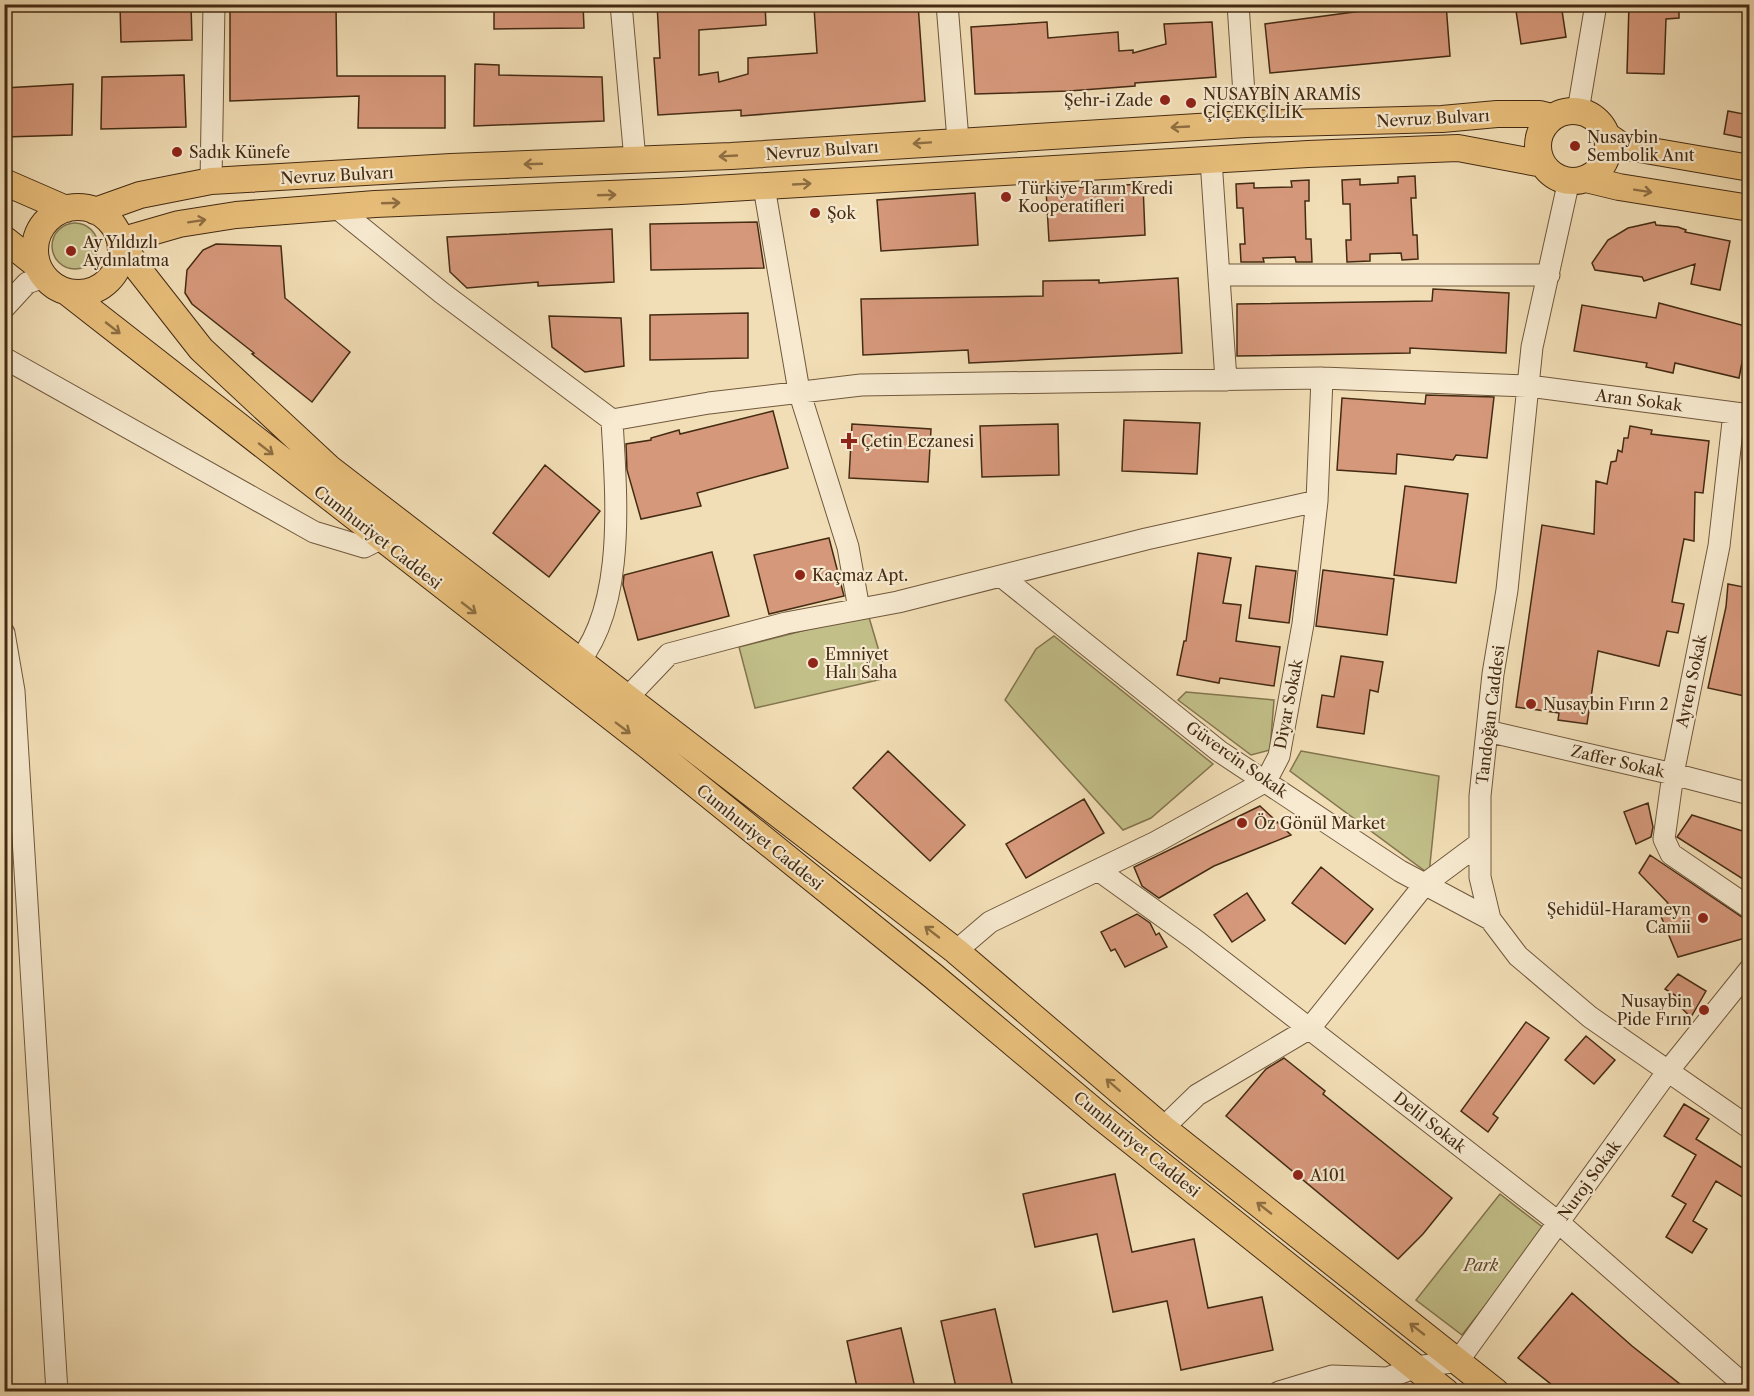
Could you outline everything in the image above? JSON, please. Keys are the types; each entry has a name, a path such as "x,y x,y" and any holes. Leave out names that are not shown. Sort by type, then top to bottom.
{"main road":[{"path":"1749,168 1622,146 1606,135 1596,119 1578,111 1563,112 1552,117 1539,136 1538,147 1543,164 1553,175 1749,208"},
{"name":"Nevruz Bulvarı","path":"95,210 140,195 212,181 731,156 958,140 1246,124 1442,119 1497,114 1540,114 1552,117"},
{"path":"1578,180 1604,163 1608,152 1606,135"},
{"name":"Nevruz Bulvarı","path":"120,241 179,224 236,215 336,207 764,187 1211,160 1458,148 1543,164"},
{"path":"4,182 66,209"},
{"path":"41,271 35,251 37,237 48,220 66,209 81,207 95,210 111,223 139,270 201,349 329,468 956,951 1163,1128 1496,1392"},
{"path":"4,239 41,271 54,287 67,292 82,293 96,290 108,281 119,263 120,241"},
{"name":"Cumhuriyet Caddesi","path":"67,292 656,753 932,975 1100,1116 1446,1392"}],"street":[{"path":"212,181 214,4"},
{"path":"621,4 635,160"},
{"path":"947,4 958,140"},
{"path":"1238,4 1246,124"},
{"path":"1578,111 1596,4"},
{"path":"1211,160 1226,380"},
{"name":"Tandoğan Caddesi","path":"1578,180 1548,275 1532,348 1508,590 1493,674 1480,796 1480,877 1490,919 1518,956 1590,1017 1749,1128"},
{"path":"764,187 799,391 848,547 859,609"},
{"path":"336,207 442,293 612,420 615,558 603,618 581,662 562,681"},
{"path":"4,308 41,271"},
{"path":"1219,275 1548,275"},
{"path":"4,358 314,531 364,546 380,539"},
{"name":"Aran Sokak","path":"612,420 799,391 861,385 1322,378 1528,386 1742,414"},
{"name":"Diyar Sokak","path":"1266,781 1279,756 1303,624 1317,501 1322,378"},
{"name":"Ayten Sokak","path":"1742,414 1719,546 1673,774 1664,839 1671,854 1749,908"},
{"path":"628,697 669,654 786,623 859,609 1146,539 1317,501"},
{"name":"Güvercin Sokak","path":"1001,576 1219,751 1400,871 1490,919"},
{"path":"4,633 14,692 57,1392"},
{"name":"Zaffer Sokak","path":"1487,731 1749,794"},
{"path":"956,951 990,922 1098,870 1266,781"},
{"path":"1163,1128 1197,1095 1310,1028 1425,884 1480,843"},
{"name":"Delil Sokak","path":"1098,870 1310,1028 1558,1222 1749,1390"},
{"name":"Nuroj Sokak","path":"1458,1361 1668,1071 1749,969"},
{"path":"1279,1392 1332,1376 1387,1378 1417,1367 1458,1361"}],"green space":[{"path":"75,223 91,230 98,246 91,262 75,269 59,262 52,246 59,230"},
{"name":"Emniyet Halı Saha","path":"868,614 887,678 755,708 739,647"},
{"path":"1054,636 1213,764 1151,818 1123,830 1005,700 1036,649"},
{"path":"1186,692 1274,700 1270,750 1251,755 1178,700"},
{"path":"1301,751 1439,776 1429,874 1290,771"},
{"name":"Park","path":"1500,1194 1545,1229 1462,1335 1416,1300"}],"building":[{"path":"120,4 191,4 192,40 121,42"},
{"path":"494,4 583,4 584,28 494,29"},
{"path":"657,4 765,4 766,25 699,30 699,75 718,72 719,82 748,74 748,58 817,53 814,7 918,4 925,101 741,116 741,110 658,115 654,58 660,58"},
{"path":"1446,4 1450,56 1270,73 1265,24 1361,11 1361,6"},
{"path":"1515,4 1561,4 1566,37 1521,44"},
{"path":"1629,4 1679,4 1679,18 1666,19 1664,74 1627,73"},
{"path":"336,6 337,76 445,76 445,128 358,128 359,96 230,101 230,10 275,11"},
{"path":"1047,22 1048,38 1118,32 1119,51 1133,50 1133,53 1166,44 1164,24 1212,22 1216,77 1069,91 975,94 971,27"},
{"path":"475,64 499,65 499,75 602,77 604,121 474,126"},
{"path":"184,75 186,127 101,129 102,77"},
{"path":"73,84 72,135 4,137 4,88"},
{"path":"1728,111 1749,115 1749,139 1724,134"},
{"path":"1415,176 1416,198 1411,198 1413,235 1417,235 1418,259 1402,260 1401,253 1370,254 1370,261 1347,262 1346,240 1351,240 1350,204 1343,204 1342,180 1360,179 1360,185 1398,183 1398,177"},
{"path":"1309,180 1309,201 1305,201 1306,239 1311,239 1312,262 1296,262 1295,257 1263,258 1264,262 1241,262 1240,244 1245,244 1243,208 1237,208 1236,184 1254,183 1254,188 1292,187 1291,181"},
{"path":"1143,184 1145,235 1049,241 1046,189"},
{"path":"975,193 978,245 881,251 877,200"},
{"path":"757,222 764,268 651,270 650,224"},
{"path":"1655,222 1656,225 1678,227 1686,230 1685,232 1730,241 1720,290 1691,284 1695,264 1644,281 1642,277 1595,270 1592,263 1608,240 1628,228"},
{"path":"612,229 614,282 538,286 538,282 467,288 450,272 447,237"},
{"path":"216,244 281,246 285,298 350,352 312,402 192,304 185,293 187,270 203,250"},
{"path":"1178,278 1182,353 969,363 968,350 863,355 861,299 1043,296 1043,281 1099,280 1099,283"},
{"path":"1433,289 1509,293 1506,353 1410,348 1410,353 1237,356 1237,304 1432,301"},
{"path":"1659,303 1749,327 1739,378 1675,363 1673,373 1646,367 1647,363 1574,351 1582,305 1656,318"},
{"path":"748,313 748,358 650,360 650,315"},
{"path":"549,316 621,318 624,366 585,372 552,347"},
{"path":"1426,395 1494,397 1487,458 1456,455 1453,460 1397,454 1396,474 1337,470 1342,398 1425,404"},
{"path":"773,411 788,468 697,493 701,506 641,519 627,470 626,444 651,440 651,438 679,430 680,434"},
{"path":"1124,420 1200,423 1197,474 1122,471"},
{"path":"852,424 931,429 928,482 849,478"},
{"path":"1058,424 1059,475 982,477 980,426"},
{"path":"1630,426 1652,430 1651,434 1709,441 1703,493 1695,492 1694,541 1684,539 1672,602 1684,604 1678,633 1667,631 1659,666 1598,651 1587,724 1558,720 1559,713 1516,707 1542,525 1594,534 1596,481 1607,484 1611,462 1616,461 1618,450 1622,452 1624,438 1628,438"},
{"path":"545,465 600,511 549,577 493,533"},
{"path":"1405,486 1468,494 1456,583 1394,575"},
{"name":"Kaçmaz Apt.","path":"829,538 844,596 769,614 754,555"},
{"path":"712,552 729,616 638,640 623,585 624,575"},
{"path":"1198,553 1231,558 1223,603 1241,605 1236,641 1280,647 1274,686 1220,678 1219,683 1177,675 1184,641 1186,641"},
{"path":"1256,566 1296,571 1289,623 1249,618"},
{"path":"1323,570 1394,579 1387,635 1316,626"},
{"path":"1728,584 1749,588 1749,697 1708,688 1726,607"},
{"path":"1341,656 1383,662 1378,692 1370,690 1364,734 1317,727 1322,695 1334,697"},
{"path":"888,751 965,825 930,861 853,788"},
{"path":"1084,799 1104,833 1026,878 1006,844"},
{"path":"1648,803 1653,827 1651,837 1636,844 1624,812"},
{"path":"1260,806 1291,835 1214,866 1159,898 1142,886 1134,867"},
{"path":"1692,815 1749,833 1749,883 1677,837"},
{"name":"Şehidül-Harameyn Camii","path":"1650,855 1749,922 1749,937 1678,957 1660,914 1668,903 1639,873"},
{"path":"1321,867 1373,909 1345,944 1292,903"},
{"path":"1247,893 1265,920 1232,942 1214,915"},
{"path":"1137,914 1150,923 1156,935 1159,933 1167,947 1125,967 1115,949 1111,951 1101,932"},
{"path":"1678,974 1706,991 1691,1017 1676,1003 1678,997 1665,989"},
{"path":"1526,1022 1549,1038 1493,1114 1498,1118 1488,1132 1461,1111"},
{"path":"1586,1036 1615,1060 1594,1084 1565,1060"},
{"path":"1284,1058 1325,1091 1323,1094 1452,1198 1423,1234 1398,1259 1226,1116 1266,1069"},
{"path":"1684,1104 1709,1119 1696,1139 1749,1172 1749,1201 1716,1181 1693,1221 1707,1229 1692,1253 1666,1237 1686,1204 1672,1196 1696,1155 1664,1136"},
{"path":"1115,1174 1132,1252 1194,1239 1208,1308 1262,1297 1273,1350 1181,1370 1167,1301 1113,1312 1097,1234 1035,1247 1023,1194"},
{"path":"1572,1293 1632,1346 1690,1392 1561,1392 1518,1358"},
{"path":"995,1309 1014,1392 957,1392 941,1321"},
{"path":"901,1328 916,1392 858,1392 847,1341"}],"place":[{"name":"Şehr-i Zade","path":"1165,100"},
{"name":"NUSAYBİN ARAMİS ÇİÇEKÇİLİK","path":"1191,103"},
{"name":"Nusaybin Sembolik Anıt","path":"1575,146"},
{"name":"Sadık Künefe","path":"177,152"},
{"name":"Türkiye Tarım Kredi Kooperatifleri","path":"1006,197"},
{"name":"Şok","path":"815,213"},
{"name":"Ay Yıldızlı Aydınlatma","path":"71,251"},
{"name":"Çetin Eczanesi","path":"849,441"},
{"name":"Kaçmaz Apt.","path":"800,575"},
{"name":"Emniyet Halı Saha","path":"813,663"},
{"name":"Nusaybin Fırın 2","path":"1531,704"},
{"name":"Öz Gönül Market","path":"1242,823"},
{"name":"Şehidül-Harameyn Camii","path":"1703,918"},
{"name":"Nusaybin Pide Fırın","path":"1704,1010"},
{"name":"A101","path":"1298,1175"}]}
